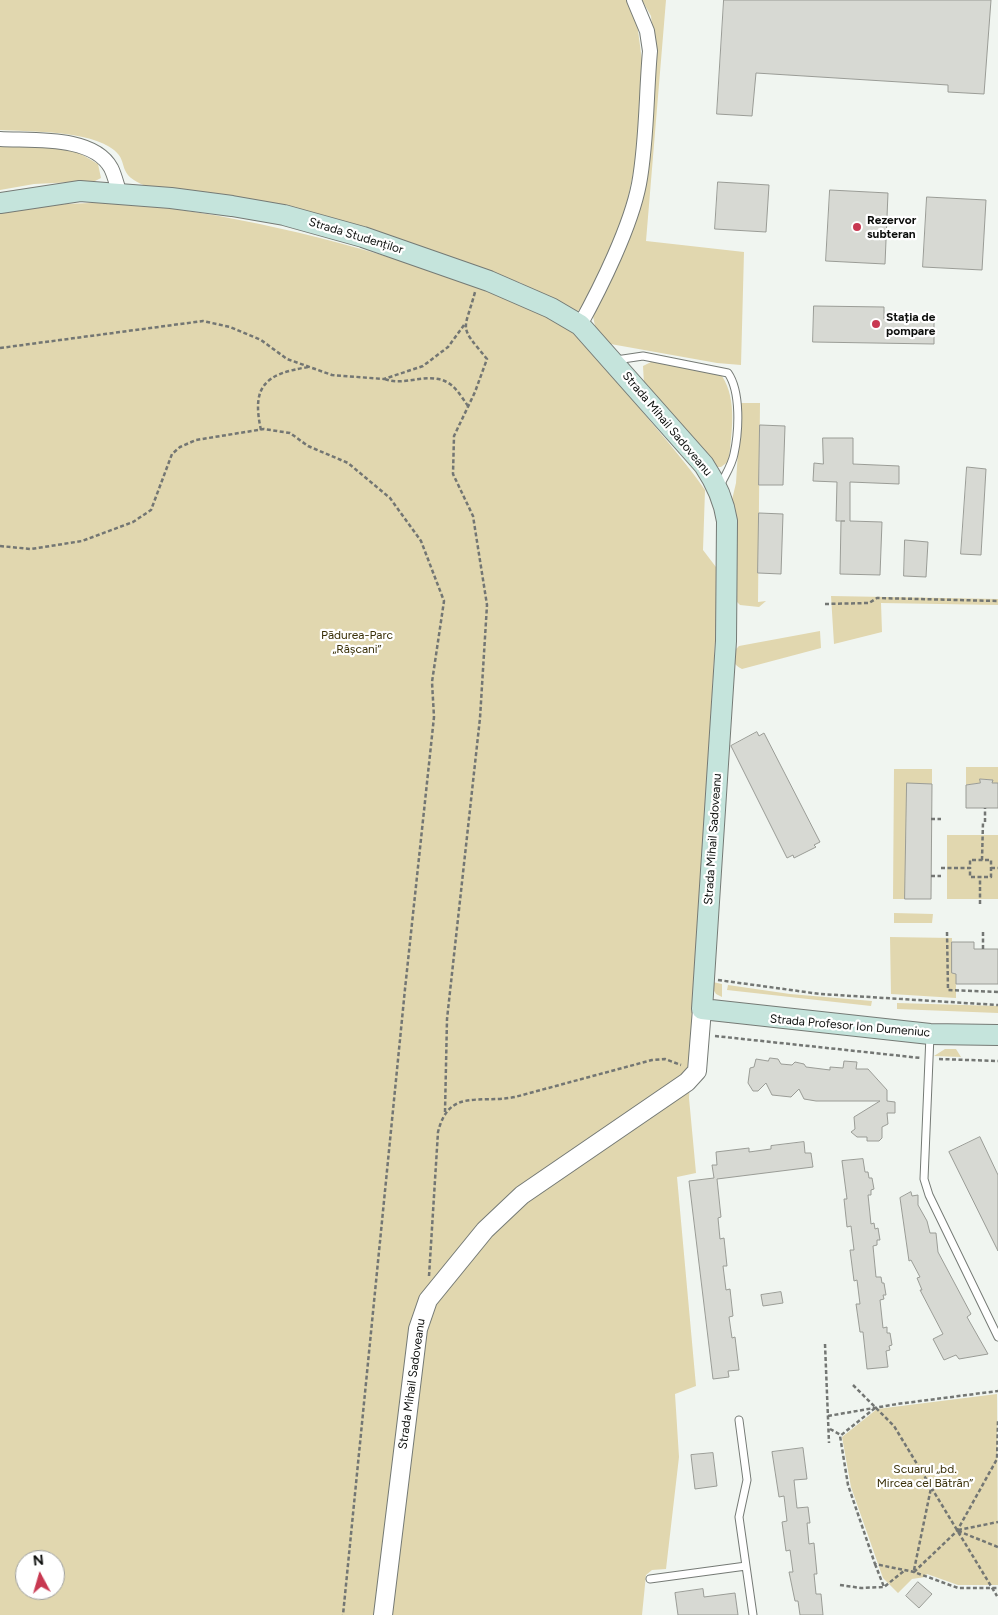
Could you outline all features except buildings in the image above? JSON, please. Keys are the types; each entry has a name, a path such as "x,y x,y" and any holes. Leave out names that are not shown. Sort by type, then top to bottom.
{"main road":[{"name":"Strada Studenților","path":"0,203 80,191 179,200 284,215 363,237 479,277 551,308 580,324"},
{"name":"Strada Mihail Sadoveanu","path":"580,324 704,465 718,490 727,522 727,618 702,1009"},
{"name":"Strada Profesor Ion Dumeniuc","path":"702,1009 930,1034 998,1035"}],"street":[{"path":"580,324 624,232 639,185 650,51 647,31 634,0"},
{"path":"0,139 80,144 98,153 110,167 120,194"},
{"name":"Strada Mihail Sadoveanu","path":"383,1615 418,1328 428,1300 485,1230 522,1195 687,1082 697,1071 702,1009"}],"lane":[{"path":"613,360 644,356 728,373 734,387 736,438 731,464 718,490"},
{"path":"930,1034 924,1179 929,1194 998,1337"},
{"path":"739,1420 747,1480 739,1517 753,1615"},
{"path":"650,1578 746,1566"}],"path":[{"path":"384,379 423,366 448,347 464,325 479,277"},
{"path":"0,348 203,321 230,327 261,340 286,359 332,375 384,379 394,383 427,377 450,384 468,406"},
{"path":"428,1300 437,1141 445,1112 447,1019 480,718 486,606 473,516 453,474 454,436 487,359 468,336 464,325"},
{"path":"260,430 256,411 264,383 272,376 308,366"},
{"path":"0,546 31,549 82,541 133,522 152,510 172,454 180,447 196,440 260,430 290,433 308,446 348,463 390,498 421,541 444,601 432,682 434,717 343,1615"},
{"path":"825,604 869,603 877,598 998,601"},
{"path":"982,860 986,808"},
{"path":"931,819 941,819"},
{"path":"970,860 991,860 991,868 991,877 970,877 970,860"},
{"path":"941,868 970,868"},
{"path":"991,868 998,868"},
{"path":"931,876 941,876"},
{"path":"980,877 980,904"},
{"path":"947,932 948,990 998,992"},
{"path":"983,932 983,949"},
{"path":"726,981 820,994 998,1005"},
{"path":"713,1036 930,1059 998,1061"},
{"path":"445,1112 452,1105 462,1101 496,1100 515,1097 652,1060 665,1059 697,1071"},
{"path":"825,1344 829,1443"},
{"path":"853,1385 894,1426 996,1596"},
{"path":"828,1416 998,1392"},
{"path":"875,1408 840,1436 848,1486 884,1587"},
{"path":"914,1572 957,1530 997,1459 998,1419"},
{"path":"829,1428 841,1435"},
{"path":"914,1572 931,1488"},
{"path":"957,1530 998,1522"},
{"path":"957,1530 998,1547"},
{"path":"875,1564 914,1572 958,1588 998,1588"},
{"path":"840,1585 861,1588 884,1587 905,1570"}],"green space":[{"path":"0,0 627,0 637,23 643,68 635,164 624,217 588,300 578,311 568,309 521,283 360,227 146,186 136,182 126,173 119,155 103,143 75,135 0,130"},
{"path":"642,0 666,0 646,241 744,252 741,365 717,363 605,343 596,331 593,316 636,216 655,53 651,16"},
{"path":"0,142 74,150 98,164 101,178 95,181 34,184 0,190"},
{"name":"Pădurea-Parc „Râșcani”","path":"114,202 197,212 279,228 399,260 526,304 566,326 592,349 684,461 705,490 703,550 719,571 689,1098 696,1173 677,1177 696,1386 675,1394 679,1457 666,1569 652,1570 646,1575 642,1615 0,1615 0,213 42,205"},
{"path":"653,361 722,376 727,386 732,406 732,428 729,461 721,467 715,467 644,384 643,366"},
{"path":"741,403 760,403 758,602 766,601 759,607 740,605 732,597 731,504 736,483"},
{"path":"831,596 998,599 998,605 881,603 882,632 834,644"},
{"path":"820,631 821,648 742,669 733,661 732,653 739,646"},
{"path":"966,767 998,767 998,783 992,783 992,780 980,779 980,783 966,785"},
{"path":"894,769 932,769 932,784 907,784 905,899 893,899"},
{"path":"947,835 998,835 998,899 947,899"},
{"path":"894,913 933,914 932,923 894,923"},
{"path":"890,937 952,938 952,973 956,974 956,998 891,994"},
{"path":"708,981 722,984 722,997 716,994"},
{"path":"728,985 790,994 872,1001 871,1006 727,990"},
{"path":"897,1003 998,1006 998,1013 897,1009"},
{"path":"945,1049 956,1049 961,1057 934,1056"},
{"name":"Scuarul „bd. Mircea cel Bătrân”","path":"997,1394 998,1585 958,1585 927,1574 925,1577 912,1579 898,1593 883,1578 851,1487 842,1437 877,1409"}],"place":[{"name":"Rezervor subteran","path":"857,227"},
{"name":"Stația de pompare","path":"876,324"}]}
